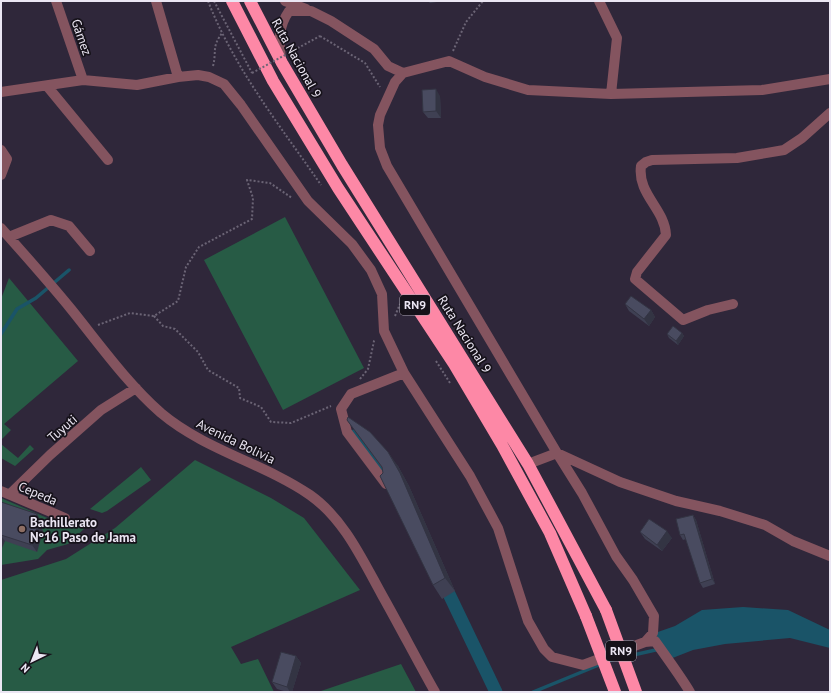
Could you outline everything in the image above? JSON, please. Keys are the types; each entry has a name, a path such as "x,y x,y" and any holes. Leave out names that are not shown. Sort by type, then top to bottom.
{"highway":[{"name":"Ruta Nacional 9","path":"232,1 272,81 347,201 454,364 502,445 550,533 586,616 615,692"},
{"name":"Ruta Nacional 9","path":"250,1 282,63 342,164 528,464 606,610 636,692"}],"street":[{"name":"Gámez","path":"56,1 83,80"},
{"path":"156,1 178,77"},
{"path":"285,1 311,11 353,33 374,49 388,66 403,73"},
{"path":"599,1 617,38 611,94"},
{"path":"282,63 279,39 282,21 289,11 311,11"},
{"path":"645,642 653,633 654,616 633,580 616,556 582,492 557,453 387,166 380,148 378,125 387,98 395,82 403,73 449,61 485,77 528,90 611,94 762,90 830,79"},
{"path":"1,92 83,80 137,85 178,77 198,75 209,77 224,84 241,105 308,201 352,244 371,270 382,294 384,331 404,373 470,476 498,528 528,621 544,649 552,657 583,665 645,642 655,641 666,659 677,670 690,692"},
{"path":"47,86 108,160"},
{"path":"733,304 708,310 683,320 635,279 637,272 666,235 666,226 642,184 639,175 640,166 652,160 737,158 784,150 802,138 830,113"},
{"path":"1,150 7,159 1,175"},
{"path":"9,236 50,220 69,226 90,251"},
{"name":"Avenida Bolivia","path":"1,228 136,388 161,413 200,440 269,471 310,495 324,506 342,526 355,547 435,692"},
{"path":"386,484 347,432 340,409 351,394 404,373"},
{"name":"Tuyuti","path":"5,493 101,410 136,388"},
{"path":"528,464 557,453 620,482 676,501 720,511 765,525 793,541 830,556"},
{"name":"Cepeda","path":"5,493 65,518"}],"path":[{"path":"208,1 250,82 321,186"},
{"path":"214,1 252,73 320,36 365,63 387,98"},
{"path":"449,61 466,22 483,1"},
{"path":"209,77 214,62 213,51 217,40 223,32"},
{"path":"88,330 130,313 154,316 178,301 186,266 200,247 252,219 253,198 247,180 270,183 297,201 308,201"},
{"path":"356,383 368,369 374,341 393,322 400,303 404,310"},
{"path":"154,316 163,326 175,329 198,352 208,370 238,388 240,398 261,407 271,422 292,423 336,403"},
{"path":"433,356 454,389"}],"green space":[{"path":"285,217 364,368 283,410 204,260"},
{"path":"9,278 78,361 4,424 11,430 1,440 1,299"},
{"path":"1,444 18,458 30,445 34,449 15,466 1,458"},
{"path":"195,460 271,498 304,518 360,590 231,647 241,664 258,659 274,692 1,692 1,580 66,559 115,528"},
{"path":"141,467 151,480 107,511 102,513 90,509"},
{"path":"1,498 59,523 85,528 68,544 47,550 38,559 1,565"},
{"path":"401,664 416,692 318,692"}],"water":[{"path":"743,607 788,610 830,630 830,648 790,638 725,644 693,650 670,659 655,633 675,626 702,610"}],"building":[{"path":"436,89 436,111 423,112 422,90"},
{"path":"631,296 651,310 644,319 625,304"},
{"path":"673,326 682,333 676,341 667,334"},
{"path":"348,417 370,432 388,452 400,473 445,578 433,585 380,476 383,473 382,467 347,420"},
{"name":"Bachillerato Nº16 Paso de Jama","path":"1,502 37,514 34,523 38,524 32,545 1,535"},
{"path":"693,515 712,579 700,583 684,534 680,535 676,519"},
{"path":"649,519 667,531 657,545 640,532"},
{"path":"281,652 296,656 287,687 272,682"}],"waterway":[{"path":"1,334 17,309 36,298 69,270"},
{"path":"354,436 365,446 392,485"},
{"path":"449,594 496,692"},
{"path":"533,692 611,660 660,649"}],"place":[{"name":"Bachillerato Nº16 Paso de Jama","path":"22,529"}]}
